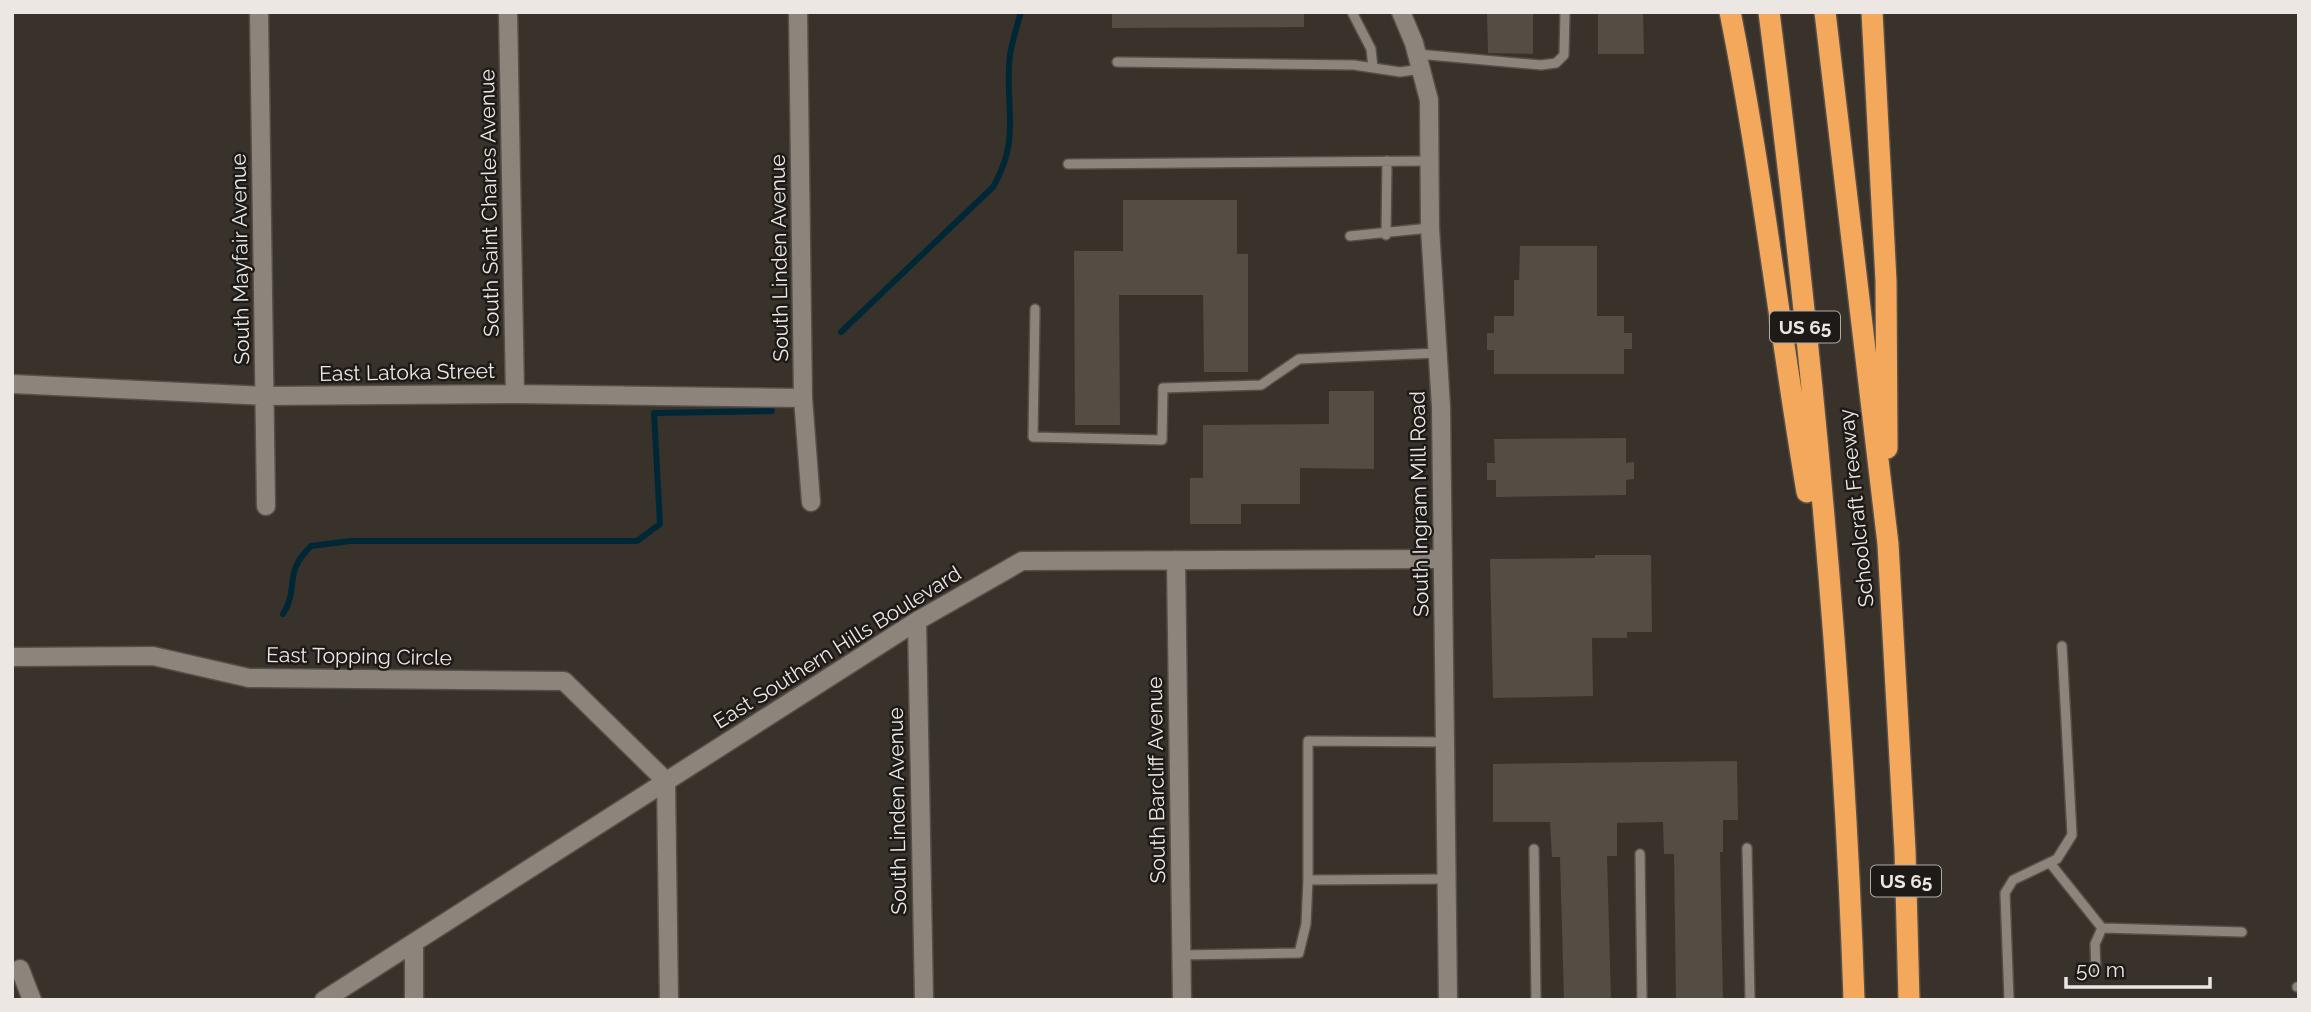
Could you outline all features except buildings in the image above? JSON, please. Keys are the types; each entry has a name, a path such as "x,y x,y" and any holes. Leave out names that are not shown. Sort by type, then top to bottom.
{"highway":[{"path":"1730,12 1764,199 1788,383 1833,643"},
{"name":"Schoolcraft Freeway","path":"1769,12 1800,271 1833,643 1847,826 1854,1000"},
{"name":"Schoolcraft Freeway","path":"1825,12 1888,544 1905,837 1909,1000"},
{"path":"1872,12 1886,281 1888,544"}],"street":[{"name":"South Mayfair Avenue","path":"259,12 266,506"},
{"name":"South Saint Charles Avenue","path":"508,12 515,394"},
{"name":"South Linden Avenue","path":"798,12 803,398 811,502"},
{"name":"South Ingram Mill Road","path":"1401,12 1419,61 1429,100 1430,228 1438,353 1448,1000"},
{"name":"East Latoka Street","path":"12,384 265,396 515,394 803,398"},
{"name":"East Southern Hills Boulevard","path":"324,1000 916,621 1022,561 1442,559"},
{"name":"South Barcliff Avenue","path":"1176,560 1182,1000"},
{"name":"South Linden Avenue","path":"916,621 924,1000"},
{"name":"East Topping Circle","path":"12,657 152,656 249,678 564,681 666,781"},
{"path":"666,781 669,1000"},
{"path":"414,943 414,1000"},
{"path":"20,968 32,1000"}],"lane":[{"path":"1352,12 1371,49 1373,68"},
{"path":"1117,62 1373,68 1400,72 1419,61 1551,65 1564,55 1565,12"},
{"path":"1068,164 1428,160"},
{"path":"1386,235 1387,161"},
{"path":"1350,236 1386,235 1406,229 1430,228"},
{"path":"1035,309 1033,436 1162,440 1163,388 1261,385 1299,359 1438,353"},
{"path":"2008,1000 2005,893 2013,880 2057,859 2072,835 2063,646"},
{"path":"1181,955 1299,953 1306,924 1308,880 1308,741 1445,742"},
{"path":"1747,848 1750,1000"},
{"path":"1534,849 1536,1000"},
{"path":"1640,854 1642,1000"},
{"path":"2050,863 2102,928 2242,932"},
{"path":"1308,880 1446,879"},
{"path":"2096,972 2095,944 2102,928"}],"waterway":[{"path":"841,332 993,187 1002,169 1010,137 1010,55 1021,12"},
{"path":"283,614 297,565 311,546 350,541 637,541 660,524 654,413 772,411"}]}
